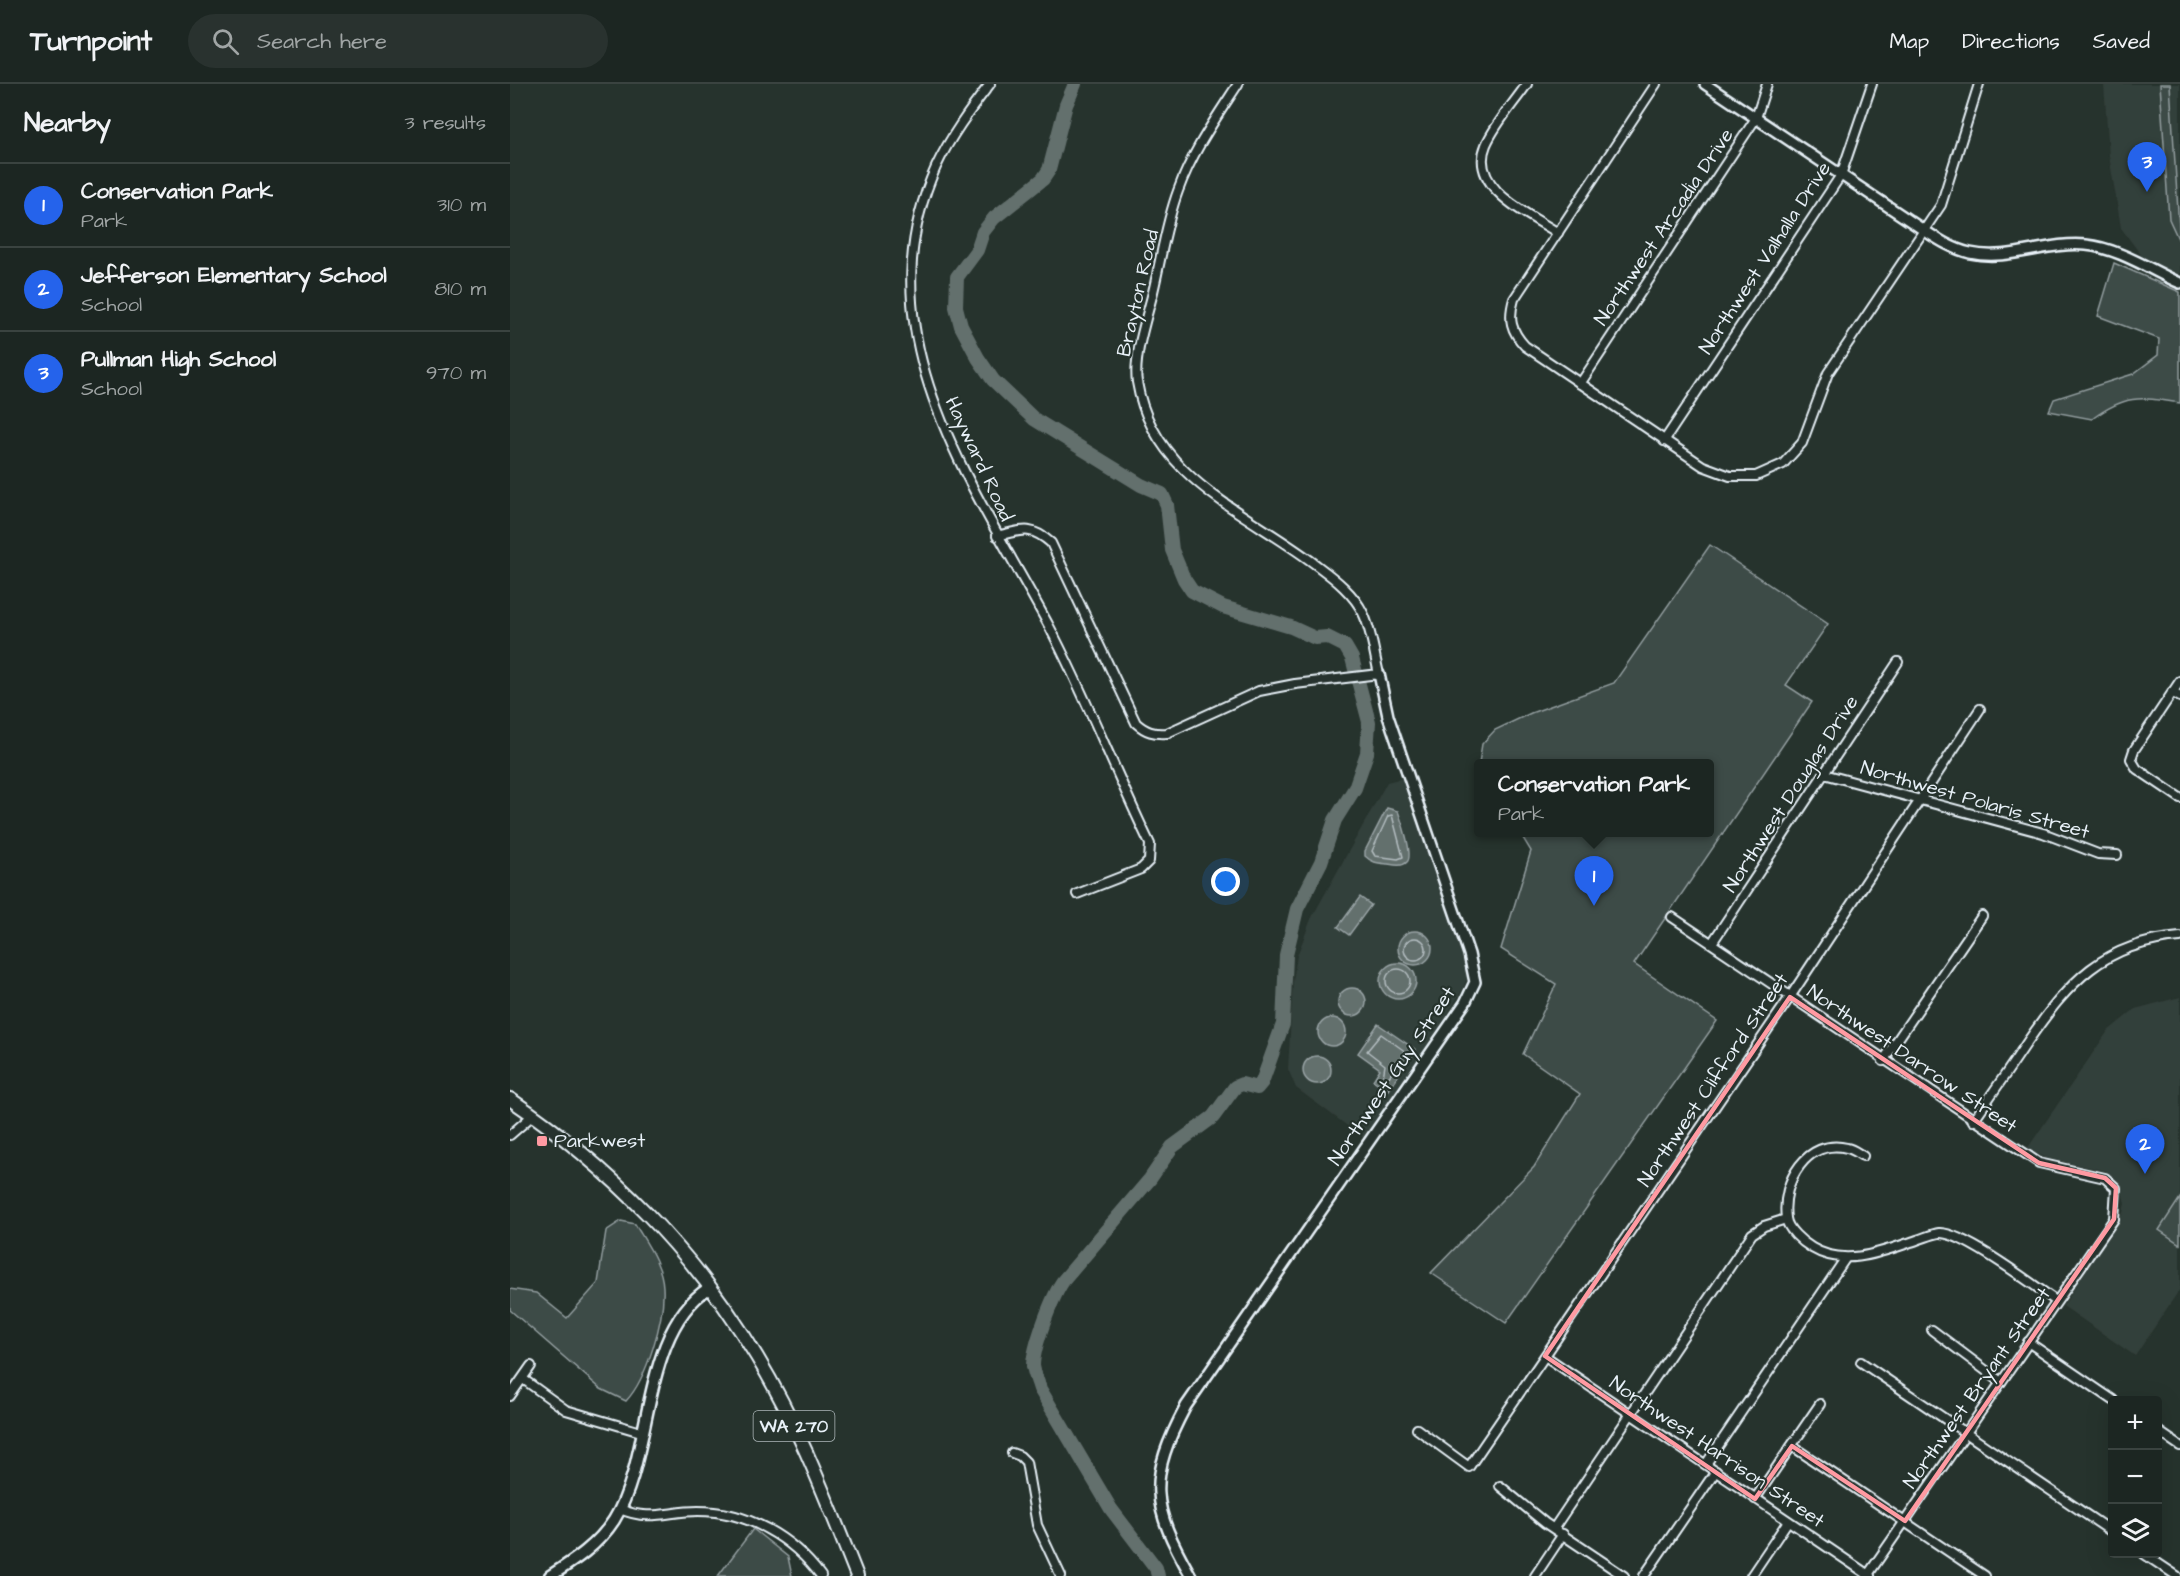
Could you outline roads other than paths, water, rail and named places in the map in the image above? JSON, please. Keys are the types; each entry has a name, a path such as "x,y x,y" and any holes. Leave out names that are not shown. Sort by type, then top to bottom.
{"main road":[{"name":"WA 270","path":"510,1099 600,1168 641,1207 709,1288 757,1356 782,1402 807,1453 857,1576"},
{"path":"550,1576 594,1544 620,1509 641,1432 675,1325 690,1303 709,1288"}],"street":[{"name":"Hayward Road","path":"990,84 966,115 936,168 917,228 912,260 911,300 914,335 923,373 940,418 997,536 1026,529 1040,533 1051,543 1136,723 1145,731 1167,733 1259,691 1295,684 1379,674"},
{"name":"Brayton Road","path":"1238,84 1191,160 1177,193 1140,348 1136,380 1156,434 1180,466 1233,512 1308,558 1339,582 1362,612 1379,674"},
{"path":"1527,84 1486,145 1482,160 1485,177 1496,191 1558,233"},
{"path":"1656,84 1514,299 1510,314 1513,331 1525,346 1664,441 1703,466 1730,476 1756,476 1783,465 1802,443 1828,373 1941,205 1979,84"},
{"path":"1705,84 1952,247 1973,254 1995,255 2063,245 2089,245 2110,251 2180,284"},
{"name":"Northwest Arcadia Drive","path":"1580,384 1756,118 1767,84"},
{"name":"Northwest Valhalla Drive","path":"1664,441 1841,175 1872,84"},
{"path":"997,536 1050,627 1150,844 1149,861 1141,869 1077,894"},
{"name":"Northwest Douglas Drive","path":"1712,943 1898,662"},
{"name":"Northwest Guy Street","path":"1191,1576 1163,1521 1158,1498 1164,1456 1176,1426 1191,1399 1465,1003 1474,982 1469,954 1388,716 1379,674"},
{"path":"2180,681 2134,750 2131,759 2137,769 2180,798"},
{"path":"2172,692 2180,697"},
{"name":"Northwest Clifford Street","path":"1417,1429 1469,1467 1790,997 1980,709"},
{"name":"Northwest Polaris Street","path":"1824,774 2043,833 2097,854 2117,855"},
{"path":"1883,1060 1982,916"},
{"name":"Northwest Darrow Street","path":"1672,917 2039,1163 2105,1178 2116,1188 2114,1219"},
{"path":"1974,1121 2055,1002 2080,975 2108,956 2140,943 2180,937"},
{"path":"510,1135 533,1115"},
{"path":"1863,1156 1848,1148 1825,1147 1806,1156 1794,1174 1787,1195 1786,1220 1795,1234 1811,1248 1845,1259 1889,1249 1940,1233 1962,1239 2056,1301"},
{"name":"Northwest Bryant Street","path":"1868,1576 2114,1219"},
{"path":"1554,1528 1752,1234 1764,1226 1786,1220"},
{"path":"1706,1464 1845,1259"},
{"path":"1932,1330 2001,1382"},
{"path":"2028,1342 2108,1398"},
{"name":"Northwest Harrison Street","path":"1545,1356 1868,1576"},
{"path":"1861,1362 2108,1529"},
{"path":"510,1396 531,1366"},
{"path":"523,1379 566,1410 641,1432"},
{"path":"1755,1499 1820,1404"},
{"path":"2162,1434 2180,1446"},
{"path":"1792,1446 1985,1576"},
{"path":"1012,1454 1020,1456 1026,1462 1037,1524 1061,1576"},
{"path":"1644,1576 1716,1471"},
{"path":"1500,1486 1554,1528 1624,1576"},
{"path":"620,1509 647,1517 698,1511 722,1513 749,1520 772,1531 795,1548 821,1576"},
{"path":"1751,1576 1788,1521"},
{"path":"1535,1576 1563,1534"},
{"path":"2150,1558 2177,1576"}],"water":[{"path":"1387,808 1398,811 1404,829 1409,858 1403,865 1375,862 1365,856 1365,851"},
{"path":"1360,897 1371,905 1349,935 1338,927"},
{"path":"1415,931 1427,936 1432,948 1427,960 1415,965 1403,960 1398,948 1403,936"},
{"path":"1398,963 1411,968 1416,981 1411,994 1398,999 1385,994 1380,981 1385,968"},
{"path":"1352,988 1362,992 1366,1002 1362,1012 1352,1016 1342,1012 1338,1002 1342,992"},
{"path":"1332,1018 1342,1022 1346,1032 1342,1042 1332,1046 1322,1042 1318,1032 1322,1022"},
{"path":"1378,1024 1416,1050 1388,1090 1373,1080 1380,1069 1358,1053"},
{"path":"1317,1056 1327,1060 1331,1070 1327,1080 1317,1084 1307,1080 1303,1070 1307,1060"}],"waterway":[{"path":"1075,84 1066,105 1049,170 1043,179 994,218 983,232 977,250 957,277 956,307 961,326 993,380 1034,419 1141,485 1162,494 1167,505 1172,550 1184,579 1192,591 1223,607 1291,627 1315,638 1327,637 1345,646 1352,658 1369,722 1367,753 1355,788 1335,820 1321,862 1297,909 1286,955 1283,1024 1262,1082 1257,1088 1242,1084 1235,1087 1213,1117 1172,1147 1150,1179 1063,1281 1049,1310 1036,1347 1033,1366 1040,1389 1111,1509 1156,1568 1158,1576"}],"place":[{"name":"Pullman High School","path":"2147,192"},
{"name":"Conservation Park","path":"1594,906"},
{"name":"Parkwest","path":"542,1141"},
{"name":"Jefferson Elementary School","path":"2145,1174"}]}
